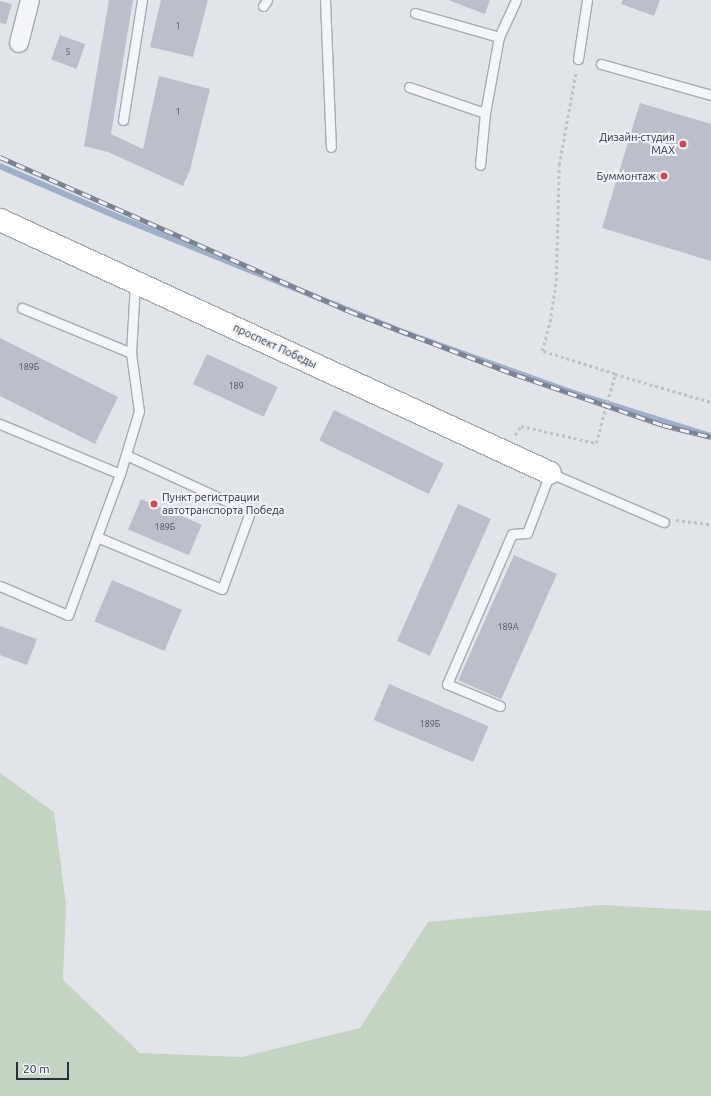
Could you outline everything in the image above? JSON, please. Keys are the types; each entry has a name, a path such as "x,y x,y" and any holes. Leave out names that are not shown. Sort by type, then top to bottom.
{"street":[{"path":"19,43 30,0"},
{"name":"проспект Победы","path":"0,220 508,452 550,473"}],"lane":[{"path":"123,120 142,0"},
{"path":"325,0 331,146"},
{"path":"480,165 485,113 499,37 516,0"},
{"path":"578,59 587,0"},
{"path":"415,13 499,37"},
{"path":"601,64 711,95"},
{"path":"409,87 485,113"},
{"path":"0,586 68,615 120,474 139,411 131,353 135,282"},
{"path":"22,308 131,353"},
{"path":"0,424 120,474"},
{"path":"97,536 222,589 250,512 126,455"},
{"path":"500,706 447,684 512,534 527,533 550,473 664,522"}],"path":[{"path":"578,59 559,165 556,281 550,322 542,351 711,402"},
{"path":"508,452 512,439 521,426 596,443 616,374"}],"green space":[{"path":"0,773 54,812 66,905 63,980 140,1053 242,1057 360,1028 428,922 602,905 711,911 711,1096 0,1096"}],"building":[{"path":"109,0 133,0 111,134 143,149 159,76 210,89 190,170 183,186 108,152 84,146"},
{"path":"161,0 208,0 193,57 150,47"},
{"path":"448,0 490,0 485,14"},
{"path":"623,0 660,0 654,16 621,4"},
{"path":"0,1 12,4 6,24 0,23"},
{"path":"60,35 85,44 76,69 51,59"},
{"name":"Буммонтаж","path":"640,103 711,124 711,261 602,228"},
{"path":"0,338 118,397 95,444 0,396"},
{"path":"207,354 278,387 264,417 193,384"},
{"path":"334,410 444,463 429,494 319,441"},
{"path":"141,499 202,525 189,555 128,529"},
{"path":"458,504 491,519 430,656 397,641"},
{"path":"514,555 557,574 501,699 458,680"},
{"path":"112,580 182,610 164,651 94,621"},
{"path":"0,626 37,639 27,665 0,655"},
{"path":"389,684 488,726 473,762 374,720"}],"waterway":[{"path":"0,166 116,216 406,333 574,393 711,436"}],"railway":[{"path":"0,157 349,311 517,375 663,425 711,437"}],"place":[{"name":"Дизайн-студия МAX","path":"683,144"},
{"name":"Буммонтаж","path":"664,176"},
{"name":"Пункт регистрации автотранспорта Победа","path":"154,504"}]}
